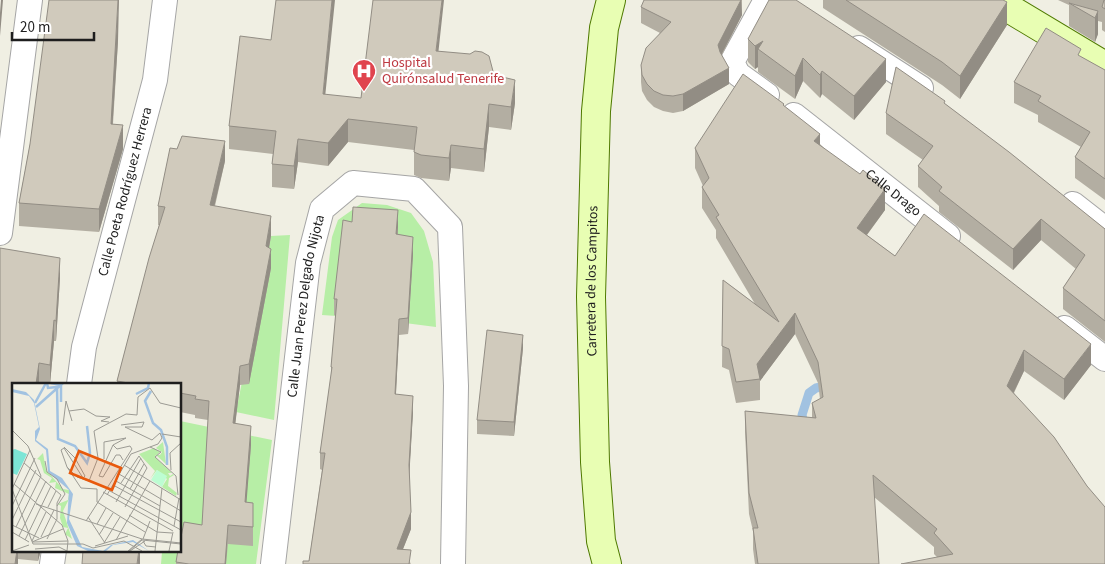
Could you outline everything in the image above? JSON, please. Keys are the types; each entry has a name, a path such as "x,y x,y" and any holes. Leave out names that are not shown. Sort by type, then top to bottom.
{"main road":[{"name":"Carretera de los Campitos","path":"607,564 601,541 595,462 591,297 596,111 604,28 611,0"},
{"path":"996,0 1105,66"}],"street":[{"path":"0,233 8,116 30,0"},
{"name":"Calle Poeta Rodríguez Herrera","path":"79,383 84,347 154,80 165,0"},
{"name":"Calle Drago","path":"766,0 732,62 738,74 964,248"},
{"path":"843,38 935,98"},
{"name":"Calle Juan Perez Delgado Nijota","path":"273,564 308,263 322,209 353,183 414,189 450,227 456,386 453,564"},
{"path":"1058,193 1105,229"},
{"path":"1050,316 1105,359"}],"green space":[{"path":"362,203 387,205 411,213 424,231 433,262 436,327 366,318 322,315 332,237 338,220"},
{"path":"290,235 274,420 236,412 271,236"},
{"path":"181,421 272,440 256,564 161,564 162,552 181,552"}],"building":[{"path":"49,0 118,0 111,124 123,125 99,209 19,203 30,144"},
{"name":"Hospital Quirónsalud Tenerife","path":"276,0 332,0 323,94 361,98 373,0 442,0 436,51 470,54 475,51 489,56 494,75 515,80 511,107 489,104 484,149 451,145 449,158 421,155 414,152 417,127 348,119 328,143 298,139 294,166 272,164 276,131 229,126 240,36 271,40"},
{"path":"644,0 741,0 718,45 729,68 683,94 663,95 654,91 642,75 641,65 646,48 671,22 641,7"},
{"path":"769,0 796,0 886,59 854,96 822,71 820,75 803,58 795,76 758,49 763,41 755,46 748,39"},
{"path":"846,0 1003,0 1007,2 960,76 942,62"},
{"path":"1105,0 1105,9 1102,7"},
{"path":"1069,3 1098,11 1095,18"},
{"path":"1046,28 1081,49 1078,55 1105,70 1105,179 1075,157 1090,132 1038,101 1041,96 1014,82"},
{"path":"896,67 945,101 944,103 1105,229 1105,321 1063,288 1085,255 1041,219 1013,249 939,191 942,187 918,166 933,146 886,113"},
{"path":"743,74 784,104 820,134 814,141 860,174 863,170 885,189 857,228 895,256 924,214 1091,344 1064,379 1024,350 1007,386 1054,437 1087,486 1105,507 1105,564 901,564 953,554 934,533 937,529 873,475 879,564 758,564 753,528 758,528 749,493 745,411 816,418 812,403 823,397 818,362 795,313 757,364 760,379 736,382 729,349 722,346 723,280 779,322 716,217 719,215 702,187 709,178 695,148"},
{"path":"182,136 225,141 210,205 271,216 266,246 271,249 249,364 240,366 233,423 251,426 245,502 253,503 253,527 228,525 225,564 176,562 178,552 181,552 184,522 202,525 209,401 195,399 196,396 181,393 181,383 128,383 117,381 149,258 165,207 158,206 170,148 177,149"},
{"path":"353,207 398,210 396,234 413,237 408,318 399,319 395,394 413,396 409,465 411,512 397,549 411,550 409,564 303,564 303,561 309,561 325,453 320,453 332,367 337,299 334,299 343,220 352,222"},
{"path":"0,248 60,258 56,321 54,320 50,365 39,363 36,383 12,383 12,552 17,552 15,564 0,564"},
{"path":"487,330 523,335 514,422 477,420"},
{"path":"83,552 139,552 137,564 82,564"}],"waterway":[{"path":"805,427 802,415 809,393 816,388 829,385"}],"place":[{"name":"Hospital Quirónsalud Tenerife","path":"364,92"}]}
